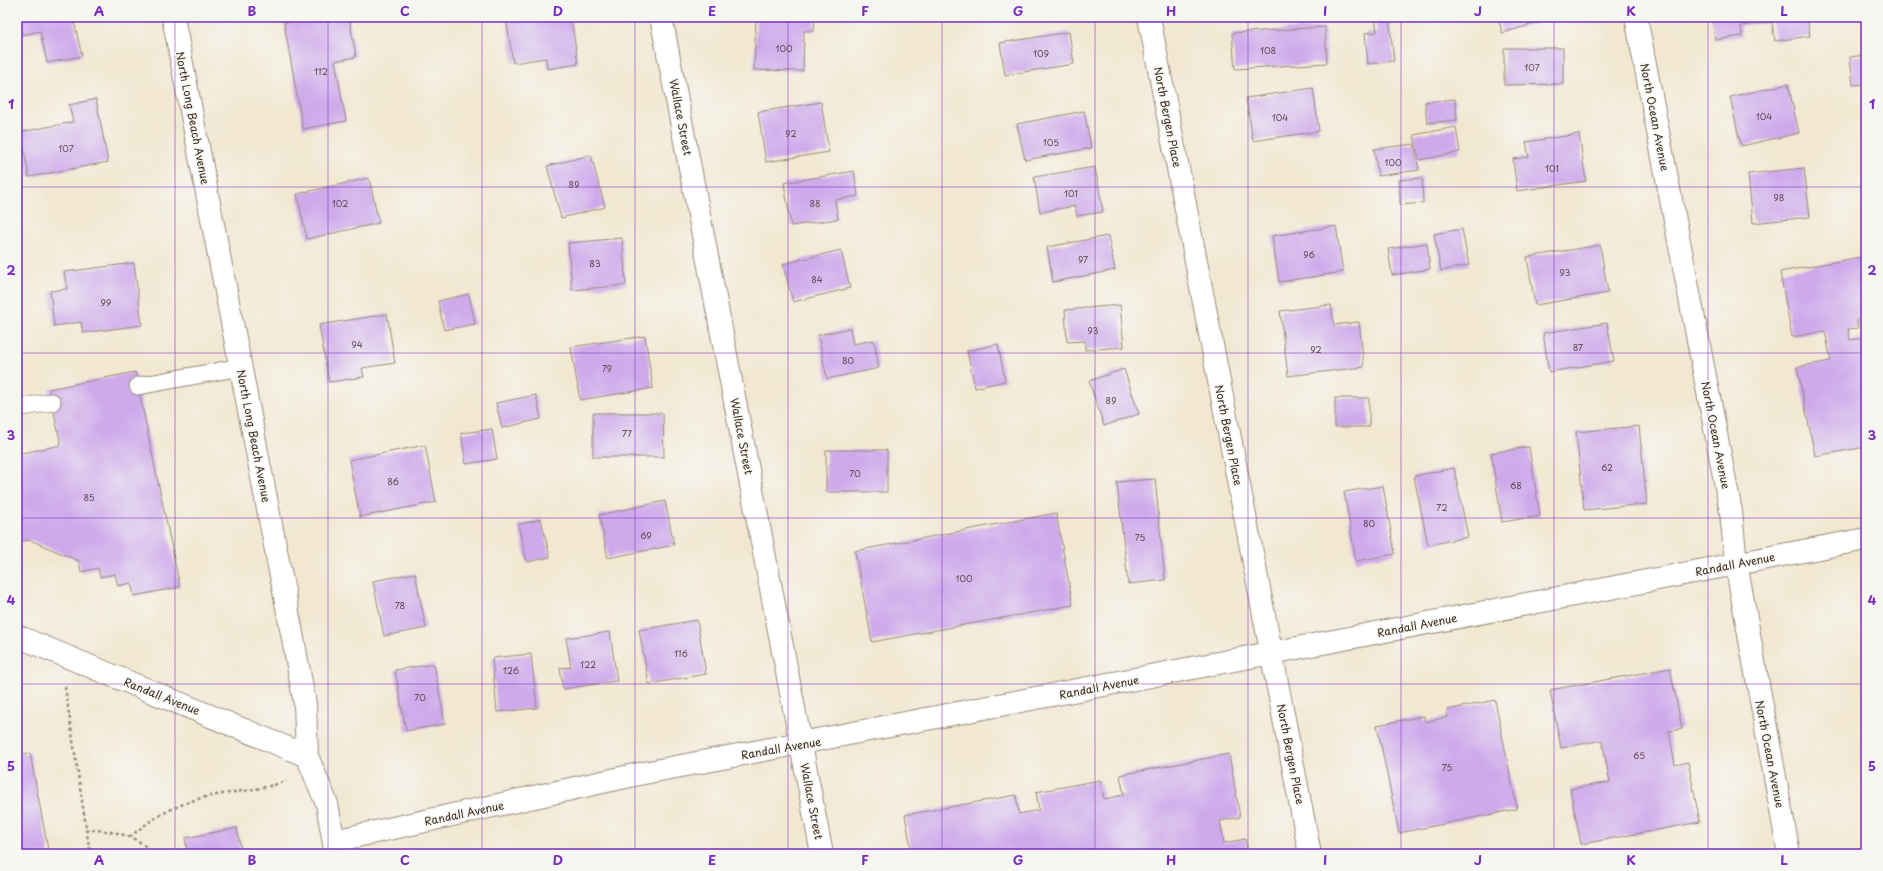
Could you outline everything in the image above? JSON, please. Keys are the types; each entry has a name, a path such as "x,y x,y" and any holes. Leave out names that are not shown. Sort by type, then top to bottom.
{"street":[{"name":"North Long Beach Avenue","path":"173,17 305,704 307,756 327,804 335,848"},
{"name":"Wallace Street","path":"661,17 822,854"},
{"name":"North Bergen Place","path":"1149,17 1310,854"},
{"name":"North Ocean Avenue","path":"1636,17 1731,512 1736,563 1789,854"},
{"name":"Randall Avenue","path":"335,848 639,774 1866,538"},
{"name":"Randall Avenue","path":"17,636 307,756"}],"lane":[{"path":"138,386 241,367"},
{"path":"17,408 52,402"}],"path":[{"path":"65,687 90,854"},
{"path":"130,837 140,828 174,809 209,796 270,787 286,781"},
{"path":"86,830 98,829 137,839 149,849 152,854"}],"building":[{"path":"18,17 73,17 82,56 47,63 40,31 22,35"},
{"path":"318,17 349,17 356,57 335,61 346,121 303,129 284,23"},
{"path":"506,17 571,17 578,64 547,69 546,58 513,63"},
{"path":"756,17 815,17 814,31 804,31 803,71 754,70"},
{"path":"1375,17 1389,17 1394,61 1368,64 1365,33 1377,32"},
{"path":"1498,17 1558,17 1502,33"},
{"path":"1712,17 1807,17 1810,36 1775,41 1772,22 1741,26 1742,36 1715,40"},
{"path":"1325,27 1327,63 1235,69 1232,33"},
{"path":"1069,32 1074,64 1005,75 1000,43"},
{"path":"1504,48 1563,48 1563,84 1504,85"},
{"path":"1866,55 1866,84 1853,85 1850,57"},
{"path":"1788,84 1799,133 1741,146 1730,97"},
{"path":"1313,88 1319,131 1253,141 1246,98"},
{"path":"96,99 108,162 29,177 21,132 73,122 69,105"},
{"path":"1455,99 1457,120 1427,123 1425,102"},
{"path":"821,102 829,152 766,162 758,112"},
{"path":"1084,111 1091,148 1025,160 1017,124"},
{"path":"1456,127 1460,152 1419,160 1414,135"},
{"path":"1579,134 1586,181 1517,191 1513,159 1529,157 1526,142"},
{"path":"1414,144 1419,170 1378,176 1374,149"},
{"path":"591,155 605,207 561,218 547,166"},
{"path":"1095,167 1103,212 1077,216 1075,206 1040,212 1034,177"},
{"path":"1804,168 1810,217 1753,223 1748,174"},
{"path":"854,171 858,196 835,200 838,219 791,226 784,183"},
{"path":"369,178 379,223 307,239 297,194"},
{"path":"1422,178 1423,203 1400,205 1399,180"},
{"path":"1336,226 1343,272 1279,282 1272,236"},
{"path":"1462,229 1469,265 1441,271 1434,234"},
{"path":"1108,236 1115,270 1053,282 1047,247"},
{"path":"622,238 626,285 572,290 568,243"},
{"path":"1427,243 1430,269 1392,275 1388,249"},
{"path":"1600,245 1608,293 1535,305 1527,257"},
{"path":"841,250 850,288 793,302 783,264"},
{"path":"1866,256 1866,318 1857,320 1858,328 1848,329 1850,340 1866,337 1866,447 1815,456 1797,367 1831,361 1825,331 1792,337 1780,272"},
{"path":"134,263 142,325 83,333 81,322 54,326 50,291 67,289 64,272"},
{"path":"469,294 475,324 444,330 438,301"},
{"path":"1120,305 1124,347 1085,350 1085,341 1067,342 1065,310"},
{"path":"1331,305 1334,325 1359,322 1364,367 1288,376 1280,311"},
{"path":"387,314 395,363 362,368 364,377 329,382 319,325"},
{"path":"1607,323 1614,361 1549,372 1543,333"},
{"path":"850,328 853,344 874,340 879,368 827,379 818,335"},
{"path":"645,336 653,388 580,400 571,347"},
{"path":"998,344 1005,381 975,388 967,351"},
{"path":"1124,369 1139,414 1104,426 1089,381"},
{"path":"135,372 180,587 134,596 131,583 118,586 115,574 100,577 98,568 81,572 79,561 30,540 17,542 17,454 61,445 49,389"},
{"path":"536,395 541,419 502,428 496,403"},
{"path":"1335,398 1369,398 1369,427 1335,427"},
{"path":"593,413 663,413 664,457 593,457"},
{"path":"1639,426 1647,504 1584,510 1576,432"},
{"path":"492,429 497,459 466,464 461,433"},
{"path":"425,445 436,502 360,517 349,460"},
{"path":"1529,447 1540,516 1502,522 1491,453"},
{"path":"826,450 887,450 887,492 826,492"},
{"path":"1454,468 1468,537 1428,545 1414,476"},
{"path":"1155,479 1165,580 1128,584 1117,482"},
{"path":"1383,486 1395,554 1356,561 1344,492"},
{"path":"665,501 674,545 608,558 599,515"},
{"path":"1056,513 1073,605 872,642 855,551"},
{"path":"541,519 550,557 527,562 518,525"},
{"path":"415,573 426,628 384,636 373,581"},
{"path":"697,620 706,674 649,684 639,630"},
{"path":"610,632 617,681 563,689 560,668 571,667 566,638"},
{"path":"531,654 537,708 497,712 492,658"},
{"path":"434,664 445,724 406,731 395,670"},
{"path":"1670,668 1682,729 1669,731 1675,765 1688,762 1700,822 1581,844 1570,789 1610,782 1602,740 1561,748 1550,690"},
{"path":"1495,700 1517,809 1399,833 1377,725 1424,716 1425,722 1448,717 1447,710"},
{"path":"30,753 49,854 17,854 17,755"},
{"path":"1229,754 1240,817 1220,821 1224,843 1245,839 1248,854 912,854 905,815 1016,795 1019,814 1039,810 1036,792 1100,780 1104,799 1124,795 1120,775"},
{"path":"237,828 242,854 188,854 185,838"}]}
